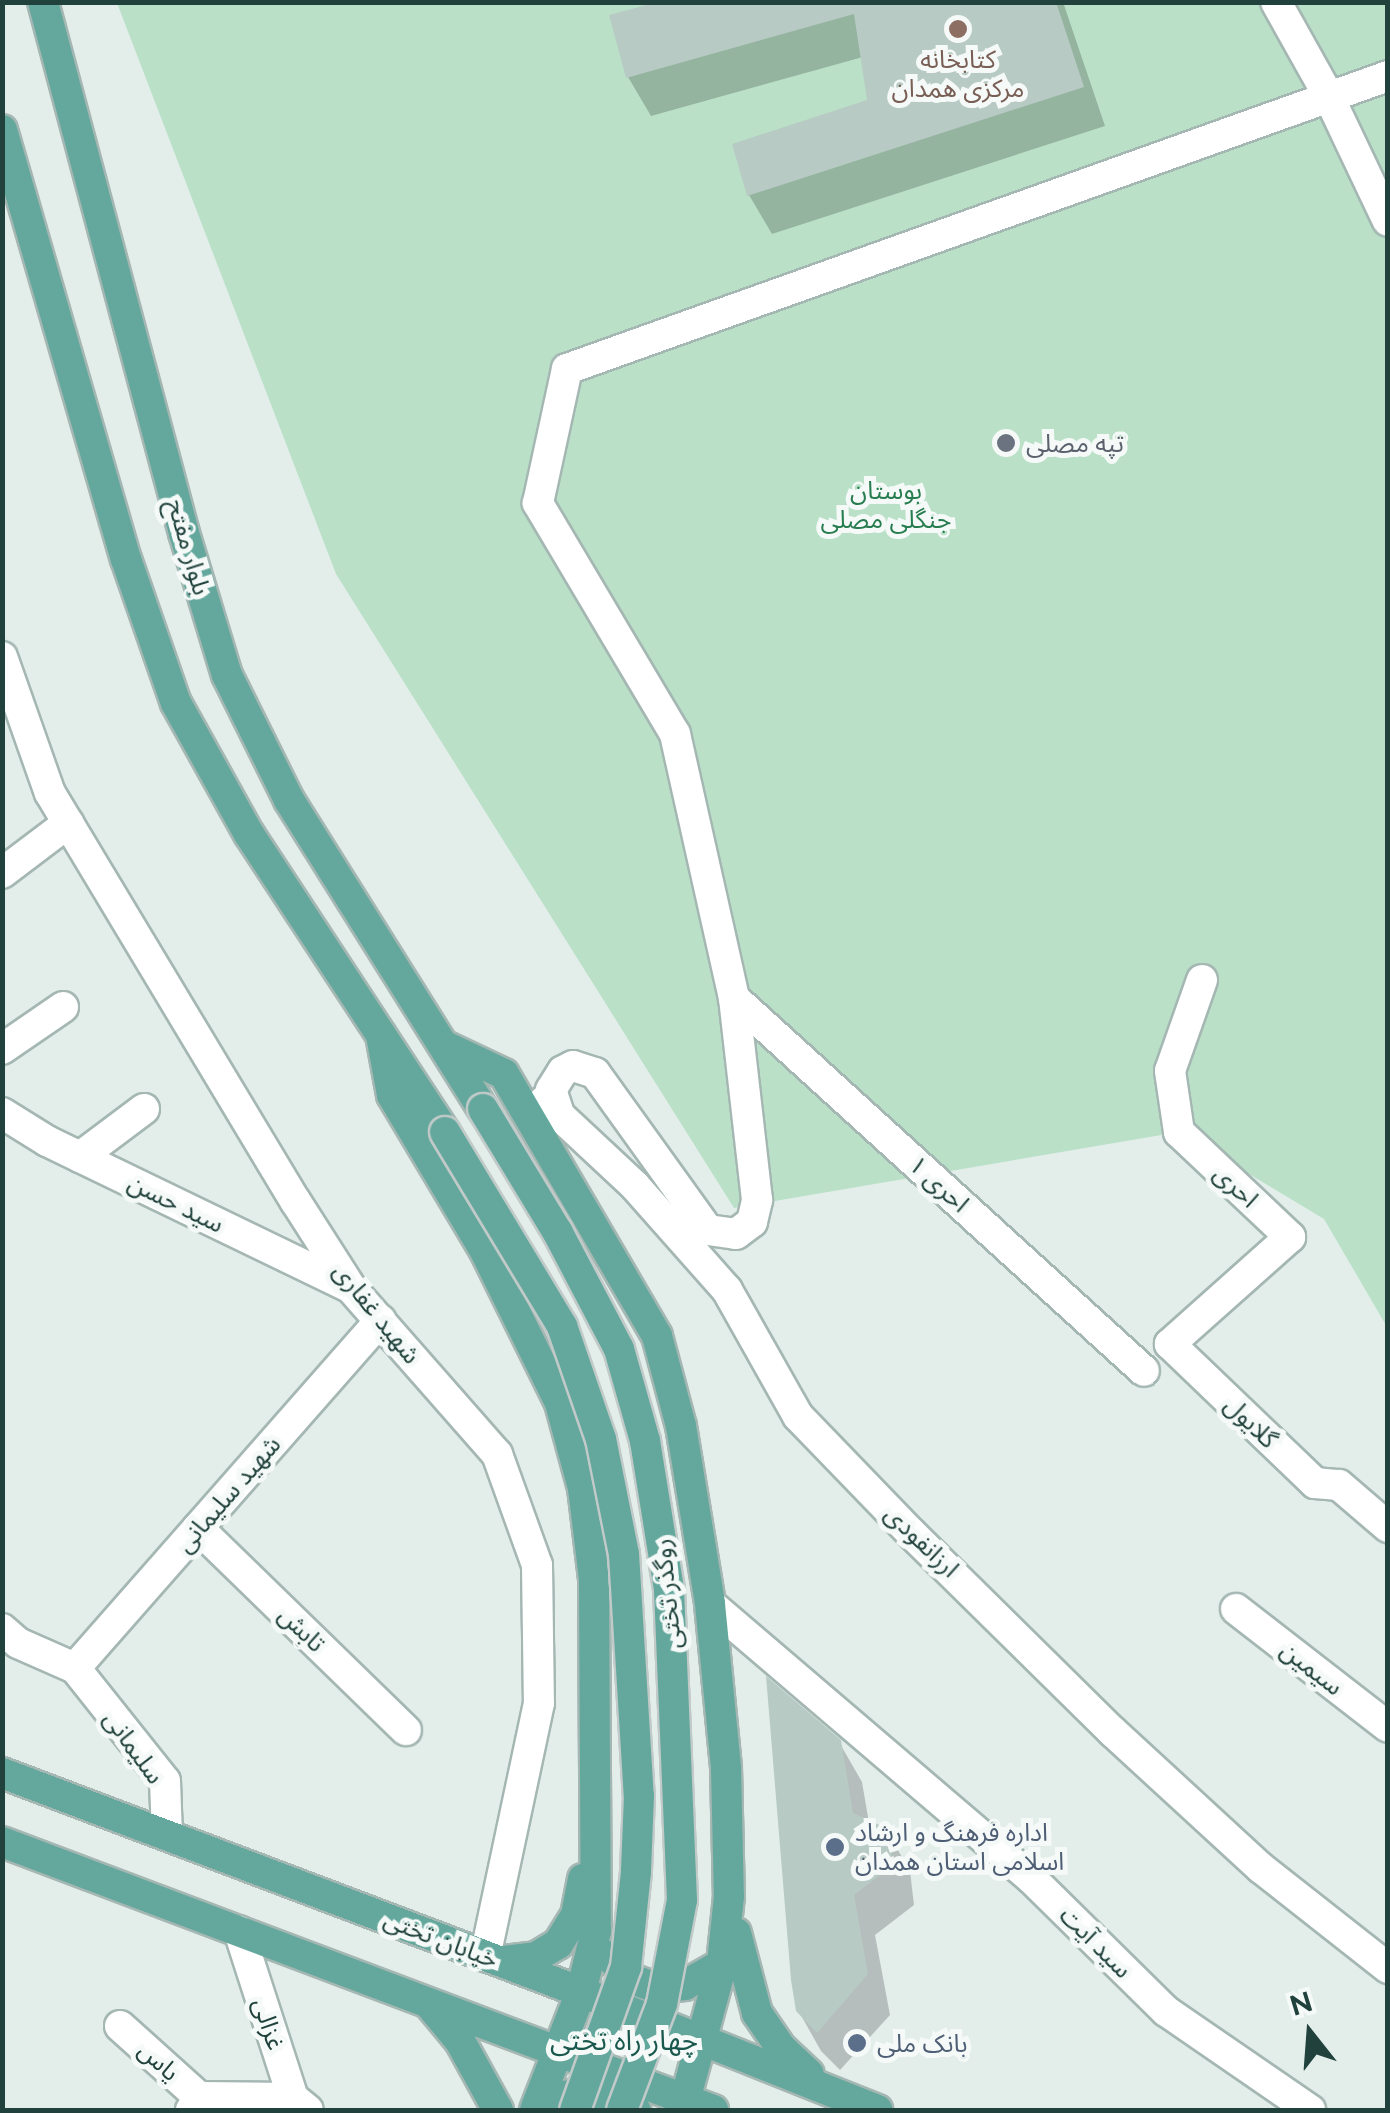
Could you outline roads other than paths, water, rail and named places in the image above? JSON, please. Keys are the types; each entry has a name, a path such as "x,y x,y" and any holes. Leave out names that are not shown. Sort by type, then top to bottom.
{"main road":[{"name":"بلوار مفتح","path":"43,2 184,534 226,675 289,800 483,1109"},
{"path":"2,130 126,559 176,703 249,834 382,1035 392,1095 485,1251 560,1404 583,1488 594,1580 596,1931 561,2053 535,2109"},
{"name":"روگذر تختی","path":"382,1035 562,1326 600,1439 624,1554 639,1796 636,1872 626,1966 576,2110"},
{"path":"2,1842 699,2105 704,2040 722,1964 729,1896 726,1768 710,1604 681,1426 656,1336 504,1074 445,1046"},
{"name":"روگذر تختی","path":"483,1109 557,1232 618,1348 645,1441 669,1590 682,1900 662,2004 622,2110"},
{"name":"خیابان تختی","path":"2,1773 581,1992 877,2110"},
{"path":"492,1959 536,1957 558,1944 568,1932 581,1892 596,1792"},
{"path":"729,1896 741,1966 757,2013 781,2048 831,2091"},
{"path":"596,1931 616,1966 641,1984 674,1988 722,1964"},
{"path":"428,2002 460,2041 498,2110"},
{"path":"535,2109 581,2092 606,2095 635,2110"}],"street":[{"path":"1276,2 1329,97 1388,221"},
{"path":"558,1111 551,1090 563,1071 585,1067 595,1072 708,1230 726,1236 744,1230 752,1222 757,1200 734,998 676,734 538,503 566,369 1388,76"},
{"name":"شهید غفاری","path":"2,658 30,746 68,822 352,1288 497,1454 537,1565 539,1703 492,1959"},
{"path":"2,873 68,822"},
{"name":"احری","path":"1170,1344 1290,1236 1179,1132 1170,1071 1202,980"},
{"name":"احری ۱","path":"734,998 1144,1371"},
{"path":"2,1049 63,1007"},
{"name":"ارزانفودی","path":"504,1074 558,1111 635,1186 727,1290 798,1416 910,1532 1140,1757 1262,1868 1388,1968"},
{"path":"80,1157 144,1109"},
{"name":"سید حسن","path":"2,1113 80,1157 352,1288"},
{"name":"شهید سلیمانی","path":"75,1668 381,1320"},
{"name":"گلایول","path":"1170,1344 1315,1482 1339,1486 1388,1528"},
{"name":"تابش","path":"198,1528 406,1730"},
{"name":"سید آیت","path":"710,1604 1031,1878 1166,2012 1310,2110"},
{"name":"سیمین","path":"1236,1609 1388,1728"},
{"path":"2,1629 18,1643 75,1668"},
{"name":"سلیمانی","path":"75,1668 164,1782 167,1835"},
{"name":"غزالی","path":"239,1931 301,2104"},
{"name":"یاس","path":"120,2026 195,2104"},
{"path":"195,2104 301,2104"}],"place":[{"name":"کتابخانه مرکزی همدان","path":"958,29"},
{"name":"تپه مصلی","path":"1006,443"},
{"name":"اداره فرهنگ و ارشاد اسلامی استان همدان","path":"835,1847"},
{"name":"بانک ملی","path":"857,2043"}],"district":[{"name":"چهار راه تختی","path":"624,2041"}],"park label":[{"name":"بوستان جنگلی مصلی","path":"886,506"}]}
